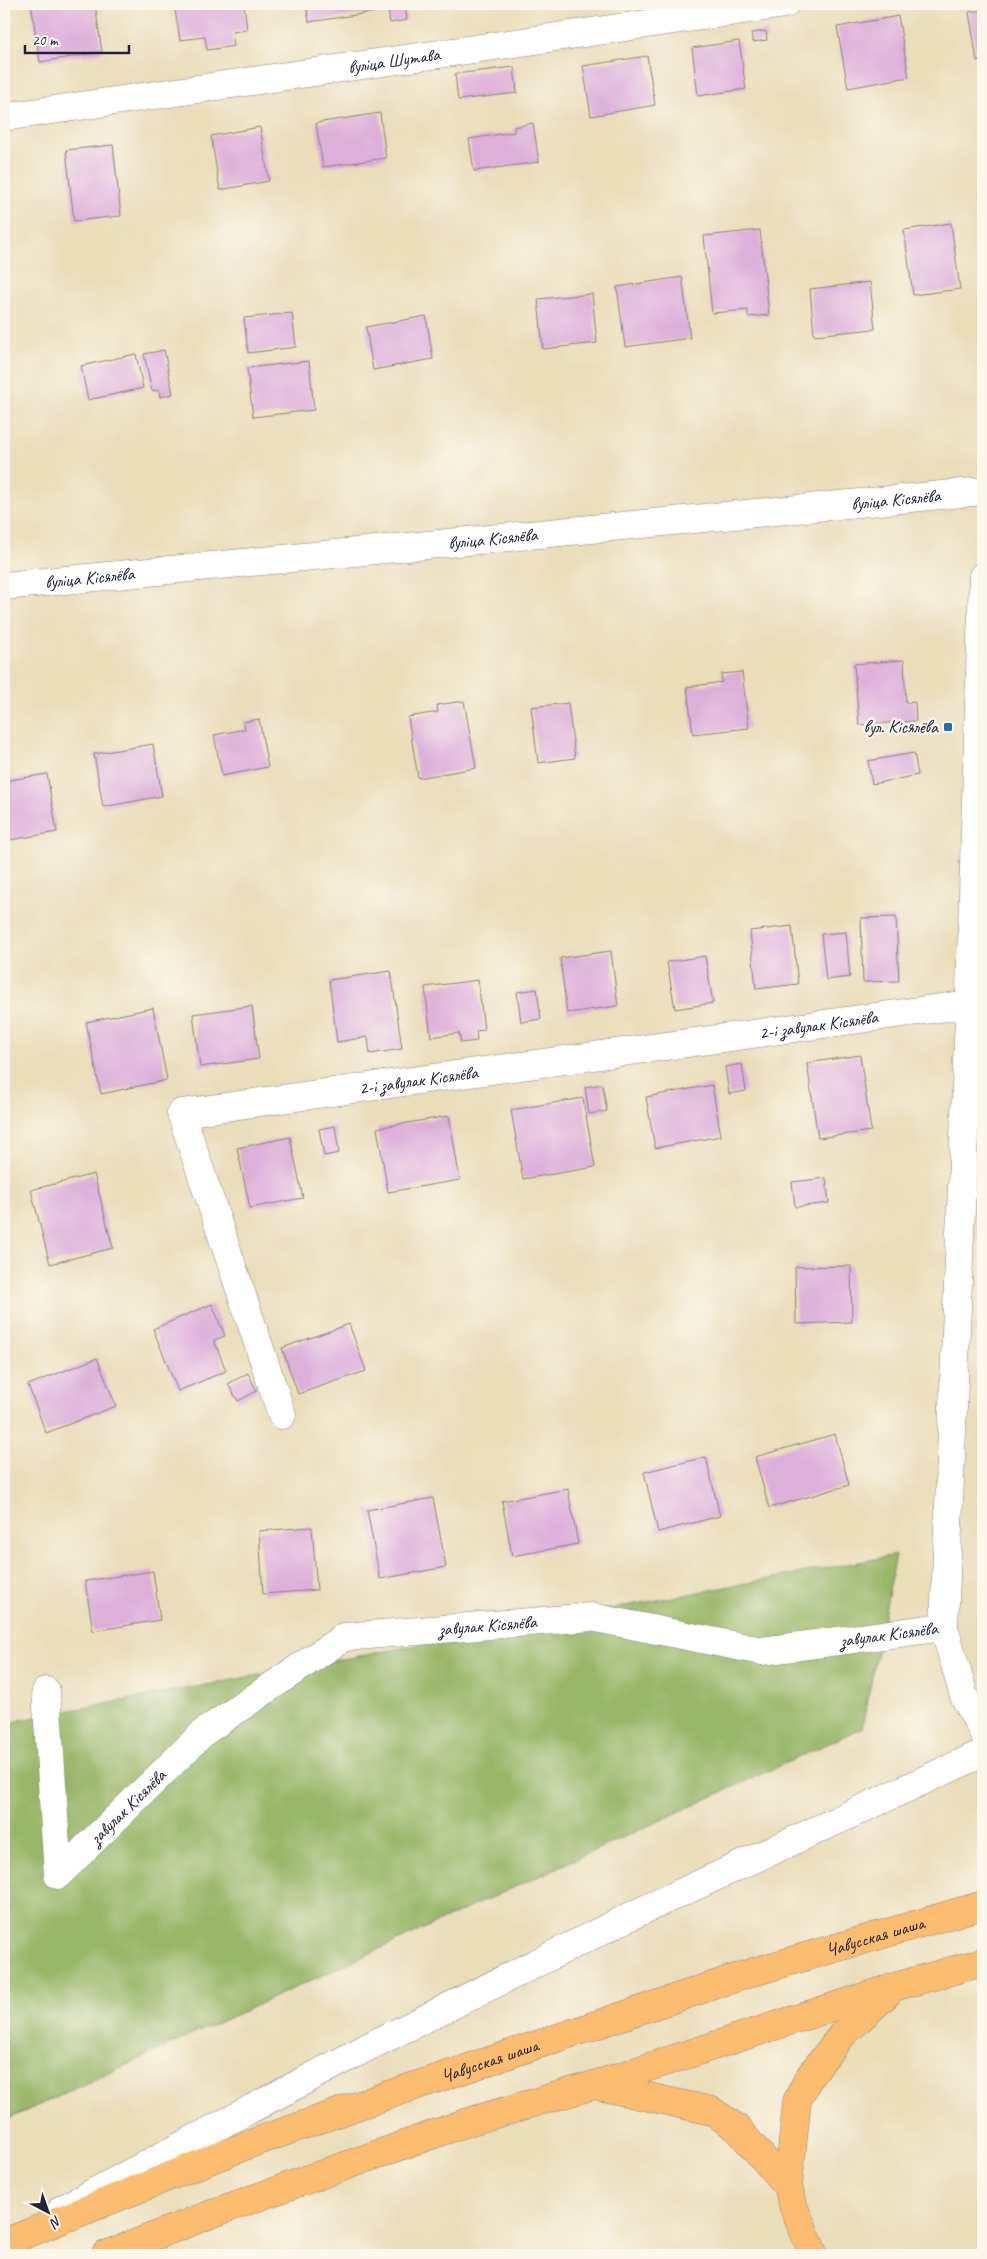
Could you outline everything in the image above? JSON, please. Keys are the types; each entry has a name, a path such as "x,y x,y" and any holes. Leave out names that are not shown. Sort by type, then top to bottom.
{"main road":[{"name":"Чавусская шаша","path":"4,2241 247,2145 397,2092 753,1972 983,1905"},
{"path":"106,2255 222,2210 466,2123 594,2085 894,1987 983,1962"},
{"path":"814,2255 794,2208 788,2187 797,2102 809,2076 841,2036 894,1987"},
{"path":"594,2085 712,2112 737,2128 788,2187"}],"street":[{"name":"вуліца Шутава","path":"4,117 785,4"},
{"name":"вуліца Кісялёва","path":"4,586 983,491"},
{"name":"завулак Кісялёва","path":"46,1691 58,1875 204,1732 344,1637 591,1617 762,1651 944,1627 974,994 983,576"},
{"name":"2-і завулак Кісялёва","path":"282,1415 181,1113 974,994"},
{"path":"944,1627 964,1696 983,1732"},
{"path":"4,2241 368,2046 637,1913 983,1753"}],"green space":[{"path":"896,1555 862,1728 4,2121 4,1726 20,1720"}],"building":[{"path":"31,4 95,4 102,52 40,62"},
{"path":"174,4 244,4 247,30 232,32 234,46 207,50 205,37 180,40"},
{"path":"306,4 374,4 375,12 309,22"},
{"path":"387,4 405,4 407,20 390,23"},
{"path":"983,10 983,60 977,61 969,12"},
{"path":"898,16 909,77 848,88 837,27"},
{"path":"766,31 767,40 753,42 751,33"},
{"path":"739,41 746,89 698,96 692,48"},
{"path":"647,56 655,105 591,116 583,66"},
{"path":"514,67 517,93 458,100 455,74"},
{"path":"380,113 386,158 323,167 316,123"},
{"path":"533,123 539,162 474,171 469,139 514,132 514,127"},
{"path":"260,127 269,181 220,190 211,136"},
{"path":"113,145 121,216 74,221 66,150"},
{"path":"951,223 960,289 913,295 904,230"},
{"path":"760,230 769,315 748,317 748,310 712,313 704,236"},
{"path":"682,277 690,338 625,347 617,287"},
{"path":"870,282 875,329 814,335 810,289"},
{"path":"592,294 597,343 543,349 538,299"},
{"path":"292,313 296,347 248,353 244,318"},
{"path":"426,316 433,359 373,370 366,327"},
{"path":"164,350 173,394 160,397 159,390 152,391 144,354"},
{"path":"136,354 143,388 88,400 81,366"},
{"path":"309,361 314,410 253,417 247,368"},
{"path":"904,660 906,703 915,702 916,721 859,725 854,664"},
{"path":"742,672 749,728 693,734 687,687 722,682 721,674"},
{"path":"464,701 476,768 418,778 408,717 438,712 437,705"},
{"path":"568,703 575,758 538,763 531,707"},
{"path":"259,719 268,767 222,776 214,735 245,729 243,722"},
{"path":"153,744 162,796 103,807 94,754"},
{"path":"914,753 918,775 872,784 868,761"},
{"path":"47,774 57,832 4,841 4,781"},
{"path":"896,917 899,981 863,982 861,918"},
{"path":"792,926 798,984 756,989 750,931"},
{"path":"846,932 850,977 826,980 821,934"},
{"path":"611,951 618,1006 567,1013 560,958"},
{"path":"705,956 713,1003 675,1009 667,962"},
{"path":"391,971 402,1049 370,1054 368,1037 337,1042 329,980"},
{"path":"478,980 484,1030 476,1031 477,1041 461,1043 459,1033 431,1037 425,987"},
{"path":"537,989 541,1019 521,1022 517,992"},
{"path":"252,1006 259,1059 200,1067 193,1014"},
{"path":"153,1008 167,1080 101,1094 86,1022"},
{"path":"860,1055 871,1131 818,1138 807,1063"},
{"path":"742,1064 746,1091 729,1094 725,1067"},
{"path":"602,1084 607,1111 589,1114 585,1087"},
{"path":"712,1085 721,1136 655,1148 646,1097"},
{"path":"583,1098 595,1167 523,1179 511,1110"},
{"path":"449,1116 460,1180 388,1192 377,1128"},
{"path":"335,1126 339,1153 324,1156 319,1129"},
{"path":"290,1137 303,1198 250,1208 237,1148"},
{"path":"94,1174 113,1248 50,1264 31,1190"},
{"path":"826,1178 829,1203 795,1207 792,1182"},
{"path":"851,1266 852,1322 796,1324 795,1267"},
{"path":"212,1304 225,1336 214,1340 226,1371 178,1391 153,1329"},
{"path":"349,1324 366,1371 298,1394 282,1348"},
{"path":"97,1358 116,1406 46,1433 28,1385"},
{"path":"248,1373 257,1391 238,1401 228,1384"},
{"path":"835,1434 849,1485 769,1508 755,1457"},
{"path":"706,1457 720,1516 658,1532 644,1472"},
{"path":"568,1489 578,1544 512,1556 502,1501"},
{"path":"433,1498 446,1567 380,1579 367,1510"},
{"path":"312,1527 317,1590 263,1594 259,1531"},
{"path":"153,1571 160,1620 93,1631 85,1581"}],"place":[{"name":"вул. Кісялёва","path":"948,727"}]}
